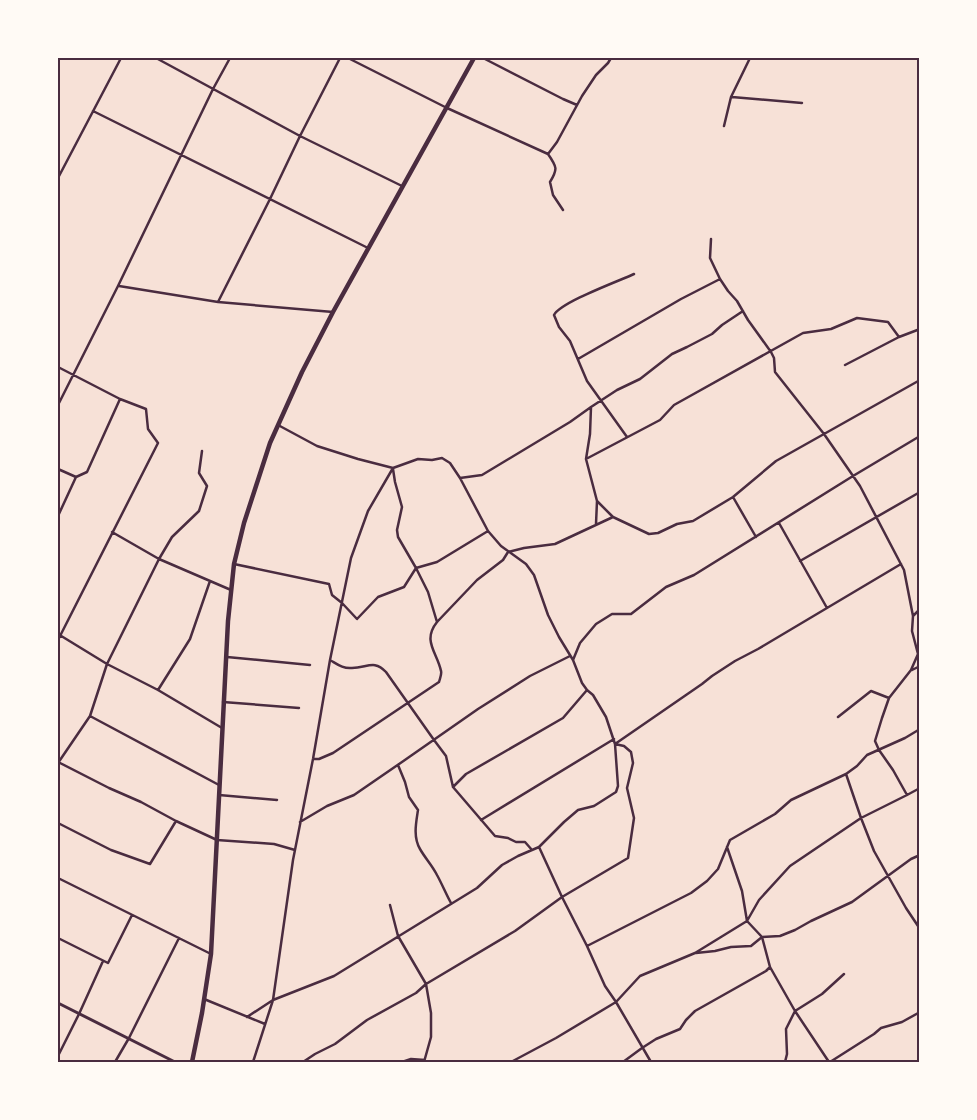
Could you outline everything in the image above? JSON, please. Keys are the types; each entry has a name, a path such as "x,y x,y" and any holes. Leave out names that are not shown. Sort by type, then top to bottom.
{"highway":[{"path":"192,1062 211,954 225,656 234,564 244,523 270,443 302,372 333,312 474,58"}],"street":[{"path":"58,178 121,58"},
{"path":"156,58 300,136 403,187"},
{"path":"58,404 230,58"},
{"path":"218,302 340,58"},
{"path":"348,58 447,108 548,154 556,164 556,171 550,182 554,195 563,210"},
{"path":"483,58 562,100 577,105"},
{"path":"548,154 596,75 608,63 610,58"},
{"path":"724,126 731,97 750,58"},
{"path":"731,97 802,104"},
{"path":"93,111 369,249"},
{"path":"712,239 710,258 720,279 737,301 774,358 776,372 824,434 860,486 904,570 913,616 912,631 918,654 911,670 890,698 875,742 907,795"},
{"path":"628,437 587,381 570,341 559,327 554,315 556,311 573,301 634,274"},
{"path":"578,358 681,298 720,279"},
{"path":"118,286 218,302 333,312"},
{"path":"460,478 482,475 570,422 617,390 640,379 672,354 712,334 742,311"},
{"path":"586,458 660,420 674,406 803,333 831,329 857,318 888,322 899,337"},
{"path":"845,365 899,337 920,329"},
{"path":"58,367 120,399 146,409 148,429 158,443 59,634 58,640"},
{"path":"597,501 613,517 649,534 658,533 677,524 693,520 733,497 776,461 920,380"},
{"path":"58,516 76,477 87,472 120,399"},
{"path":"591,407 590,434 586,458 597,501 596,524"},
{"path":"247,1017 273,1000 334,976 477,888 502,865 539,847 578,810 594,806 616,792 618,786 615,744 606,717 593,695 582,683 573,660 548,615 534,575 526,564 501,546 488,531 450,463 442,458 432,460 418,459 393,468 317,446 278,425"},
{"path":"573,660 580,643 596,624 612,614 631,614 666,587 694,575 920,436"},
{"path":"202,451 199,473 207,486 199,511 172,536 159,559 107,664 90,716 58,762 217,840 274,844 295,850"},
{"path":"393,468 402,507 396,530 428,592 437,622"},
{"path":"253,1062 273,1000 290,878 330,660 351,558 368,511 393,468"},
{"path":"58,469 76,477"},
{"path":"800,561 920,492"},
{"path":"733,497 756,537"},
{"path":"313,759 319,759 333,753 439,682 442,672 432,647 432,628 477,580 503,560 508,552 555,544 613,517"},
{"path":"779,523 827,608"},
{"path":"234,564 329,584 332,595 357,619 378,597 404,588 416,568 437,562 488,531"},
{"path":"112,532 159,559 231,590"},
{"path":"615,744 735,661 750,654 901,564"},
{"path":"158,690 190,639 210,581"},
{"path":"913,616 920,609"},
{"path":"59,634 107,664 158,690 222,728"},
{"path":"225,656 310,665"},
{"path":"300,822 327,806 354,795 478,709 530,676 570,656"},
{"path":"330,660 339,666 350,668 374,664 381,667 446,756 453,787 495,836 508,838 516,842 525,842 532,850"},
{"path":"911,670 920,666"},
{"path":"453,787 466,774 563,718 587,690"},
{"path":"838,717 871,691 890,698"},
{"path":"223,702 299,708"},
{"path":"90,716 220,786"},
{"path":"587,946 691,893 707,881 718,869 730,840 775,814 791,800 846,774 867,755 920,729"},
{"path":"481,820 614,739"},
{"path":"303,1062 336,1044 367,1020 416,993 426,984 515,931 562,897 628,858 634,818 627,788 633,763 631,752 624,746 615,744"},
{"path":"398,765 409,797 418,810 416,836 419,848 438,875 451,903"},
{"path":"846,774 874,851 919,928"},
{"path":"511,1062 616,1002 640,976 695,953 747,921 759,900 790,866 861,818 920,788"},
{"path":"219,794 277,800"},
{"path":"58,822 111,850 150,864 176,820"},
{"path":"539,847 605,986 651,1062"},
{"path":"727,847 742,891 747,921 762,937 770,967 795,1011 829,1062 881,1028 902,1022 920,1012"},
{"path":"695,953 751,946 762,937 780,936 794,930 852,902 911,859 920,855"},
{"path":"58,878 211,954"},
{"path":"390,905 398,936 426,984 431,1013 432,1037 425,1061 411,1059 402,1062"},
{"path":"58,938 108,964 132,915"},
{"path":"115,1062 179,938"},
{"path":"58,1056 103,961"},
{"path":"623,1062 642,1048 680,1029 695,1011 770,967"},
{"path":"785,1062 787,1054 786,1029 795,1011 822,994 844,974"},
{"path":"204,999 266,1025"},
{"path":"58,1003 175,1062"}]}
